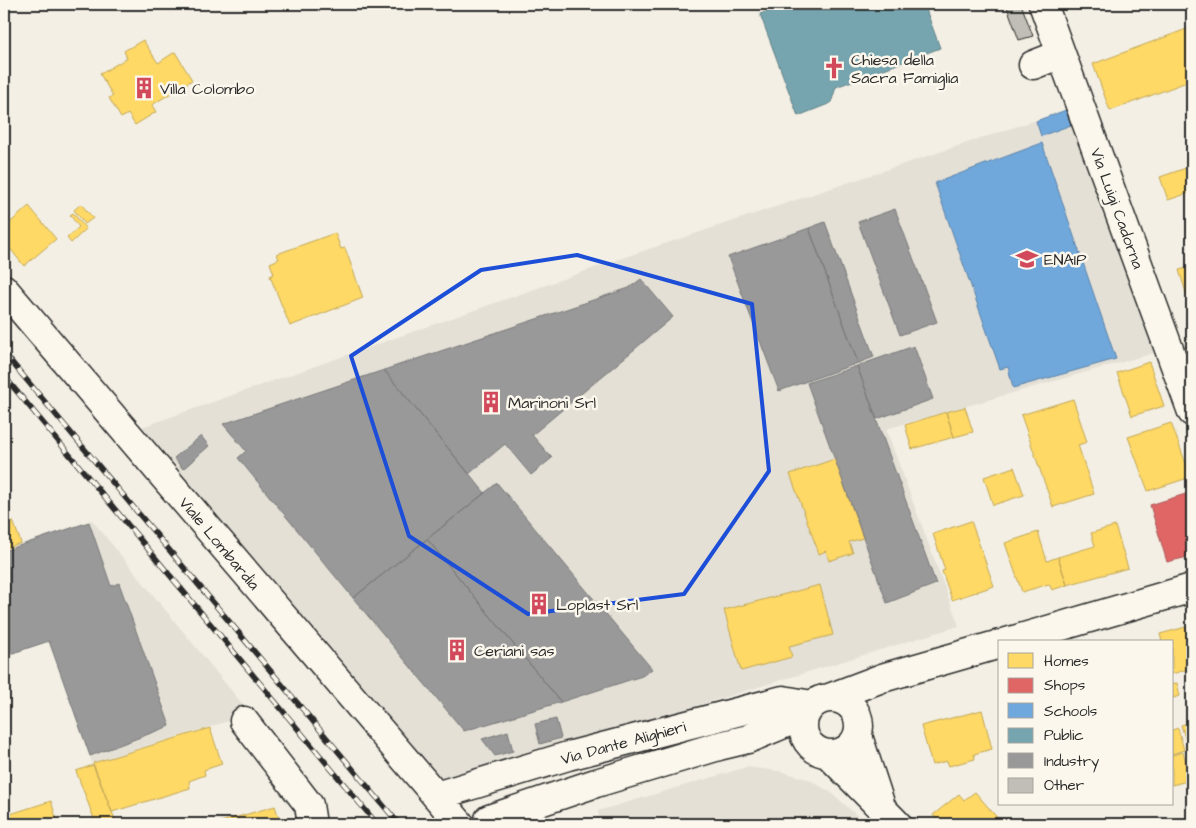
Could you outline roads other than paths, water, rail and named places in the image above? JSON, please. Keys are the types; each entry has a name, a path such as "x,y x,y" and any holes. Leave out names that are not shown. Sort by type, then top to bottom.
{"street":[{"name":"Via Luigi Cadorna","path":"1043,4 1192,412"},
{"path":"1033,65 1061,54"},
{"name":"Viale Lombardia","path":"4,289 460,824"},
{"path":"1014,640 1192,588"},
{"name":"Via Dante Alighieri","path":"489,819 596,783 719,746 748,740 815,706 882,678 998,645"},
{"path":"822,752 847,750 859,731 882,678"},
{"name":"Via Dante Alighieri","path":"436,796 568,756 783,700 815,706 838,699 854,709 859,731 889,815"},
{"path":"815,706 803,723 805,738 889,815"},
{"path":"244,721 309,804 312,824"},
{"name":"Via Dante Alighieri","path":"748,740 822,752"}],"railway":[{"path":"4,353 399,824"},
{"path":"4,376 377,824"}],"place":[{"name":"Chiesa della Sacra Famiglia","path":"834,68"},
{"name":"Villa Colombo","path":"144,88"},
{"name":"ENAIP","path":"1027,259"},
{"name":"Marinoni Srl","path":"491,402"},
{"name":"Loplast Srl","path":"539,604"},
{"name":"Ceriani sas","path":"457,650"}]}
